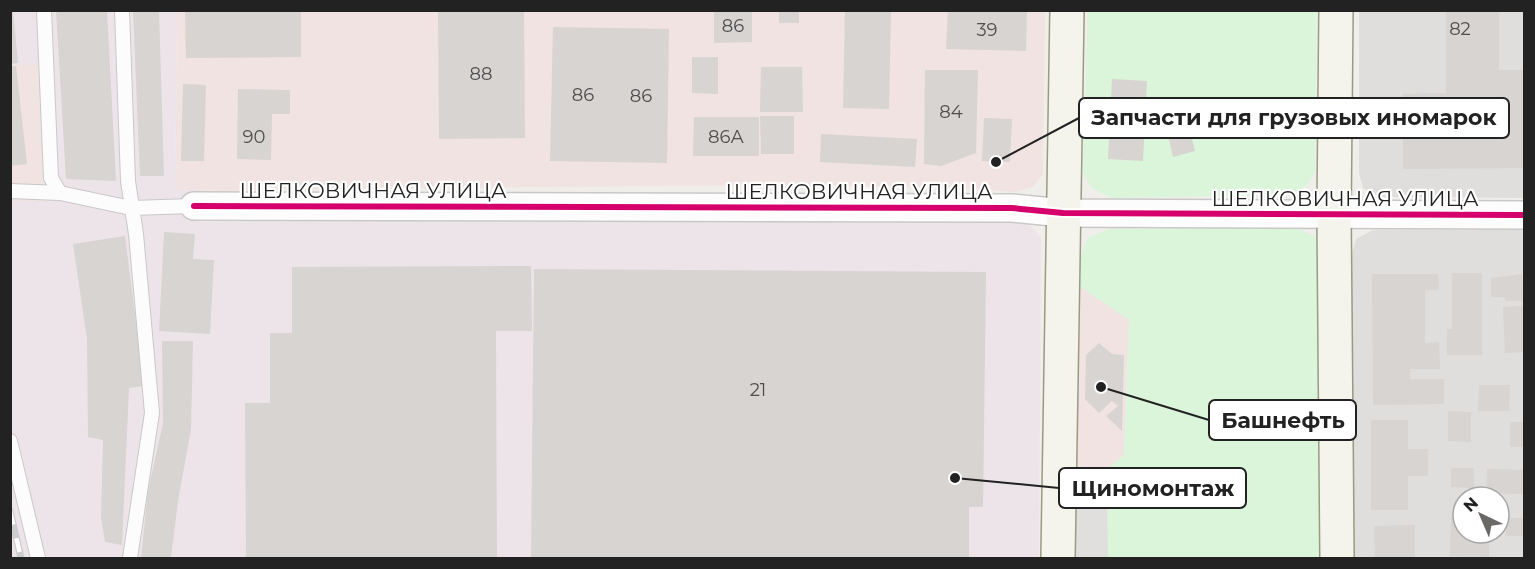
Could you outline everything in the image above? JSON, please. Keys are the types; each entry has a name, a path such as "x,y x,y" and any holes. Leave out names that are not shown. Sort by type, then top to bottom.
{"main road":[{"path":"1058,558 1067,10"},
{"path":"1336,10 1334,213 1337,558"}],"street":[{"name":"ШЕЛКОВИЧНАЯ УЛИЦА","path":"194,206 1012,208 1063,213 1524,215"}],"lane":[{"path":"44,10 51,178 60,193"},
{"path":"122,10 128,181 136,234 152,413 130,558"},
{"path":"10,191 60,193 131,208 194,206"},
{"path":"10,441 38,558"}],"shaded area":[{"path":"10,11 177,11 175,190 198,189 198,222 1021,221 1032,227 1041,238 1039,558 11,558 11,201 43,201 38,64 11,66"},
{"path":"177,11 1045,11 1043,174 1034,186 1018,192 919,187 760,185 175,191"},
{"path":"1359,11 1524,11 1524,198 1379,197 1363,188 1359,173"},
{"path":"38,63 43,201 11,201 11,66"},
{"path":"1373,230 1524,230 1524,558 1353,558 1351,256 1356,239"},
{"path":"1079,286 1129,319 1124,455 1107,470 1074,485"},
{"path":"1107,470 1108,558 1074,558 1074,485"}],"green space":[{"path":"1088,11 1317,11 1315,172 1306,186 1292,195 1112,198 1092,188 1083,173"},
{"path":"1298,228 1315,237 1322,258 1322,558 1108,558 1107,470 1124,455 1129,320 1079,286 1080,258 1088,238 1109,229"}],"building":[{"path":"10,10 13,10 18,63 10,64"},
{"path":"56,10 107,10 116,181 66,179"},
{"path":"133,10 159,10 164,176 140,176"},
{"path":"185,10 301,10 301,57 186,58"},
{"path":"438,10 524,10 525,138 439,139"},
{"path":"714,10 752,10 752,42 714,43"},
{"path":"779,10 799,10 799,23 779,23"},
{"path":"845,10 891,10 889,109 843,108"},
{"path":"948,10 1027,10 1026,51 946,49"},
{"path":"1446,10 1499,10 1499,70 1524,70 1524,168 1403,169 1403,94 1446,93"},
{"path":"553,27 669,29 667,163 550,161"},
{"path":"692,57 718,57 718,94 692,93"},
{"path":"16,66 27,164 10,166 10,67"},
{"path":"761,67 802,67 803,112 760,112"},
{"path":"925,70 978,70 976,153 941,166 924,164"},
{"path":"1112,79 1147,81 1143,161 1108,159"},
{"path":"183,84 206,85 204,161 181,161"},
{"path":"238,89 290,90 290,114 272,114 271,160 237,159"},
{"path":"760,116 794,116 794,154 761,154"},
{"path":"694,117 759,117 759,156 693,156"},
{"path":"984,118 1012,119 1010,162 982,161"},
{"path":"1189,126 1195,151 1173,157 1167,131"},
{"path":"821,134 917,139 915,167 820,162"},
{"path":"164,232 195,234 193,259 214,260 210,334 159,331"},
{"path":"125,236 144,386 129,388 122,545 105,542 101,517 103,440 88,437 87,339 73,244"},
{"path":"531,266 532,331 496,331 497,558 246,558 245,403 270,403 270,333 292,333 292,267"},
{"path":"534,269 986,272 983,507 969,507 969,558 531,558"},
{"path":"1452,273 1482,273 1482,355 1447,355 1447,329 1452,329"},
{"path":"1372,274 1438,274 1439,290 1425,290 1425,343 1439,342 1440,369 1410,369 1410,379 1444,379 1444,404 1373,405"},
{"path":"1522,274 1523,301 1505,301 1505,297 1491,297 1491,278"},
{"path":"1524,306 1524,352 1505,353 1503,307"},
{"path":"162,341 193,341 191,429 178,501 171,558 141,558 148,491 163,423"},
{"path":"1099,343 1112,354 1124,355 1122,431 1106,416 1118,406 1112,401 1099,413 1085,399 1086,355"},
{"path":"1479,385 1510,385 1509,411 1478,411"},
{"path":"1448,411 1471,412 1471,442 1448,441"},
{"path":"1371,420 1408,420 1408,449 1428,449 1428,476 1408,476 1408,510 1371,510"},
{"path":"1510,422 1524,422 1524,447 1510,447"},
{"path":"1451,468 1474,468 1474,485 1451,485"},
{"path":"1487,469 1524,470 1524,494 1511,494 1511,485 1486,485"},
{"path":"1451,516 1451,545 1489,545 1489,557 1450,556"},
{"path":"1511,518 1524,518 1524,536 1511,536"},
{"path":"1415,525 1415,558 1375,558 1374,526"}],"railway":[{"path":"10,511 21,558"}],"cycle path":[{"path":"194,206 1012,208 1063,213 1524,215"}],"place":[{"name":"Запчасти для грузовых иномарок","path":"996,162"},
{"name":"Башнефть","path":"1101,387"},
{"name":"Щиномонтаж","path":"955,478"}]}
